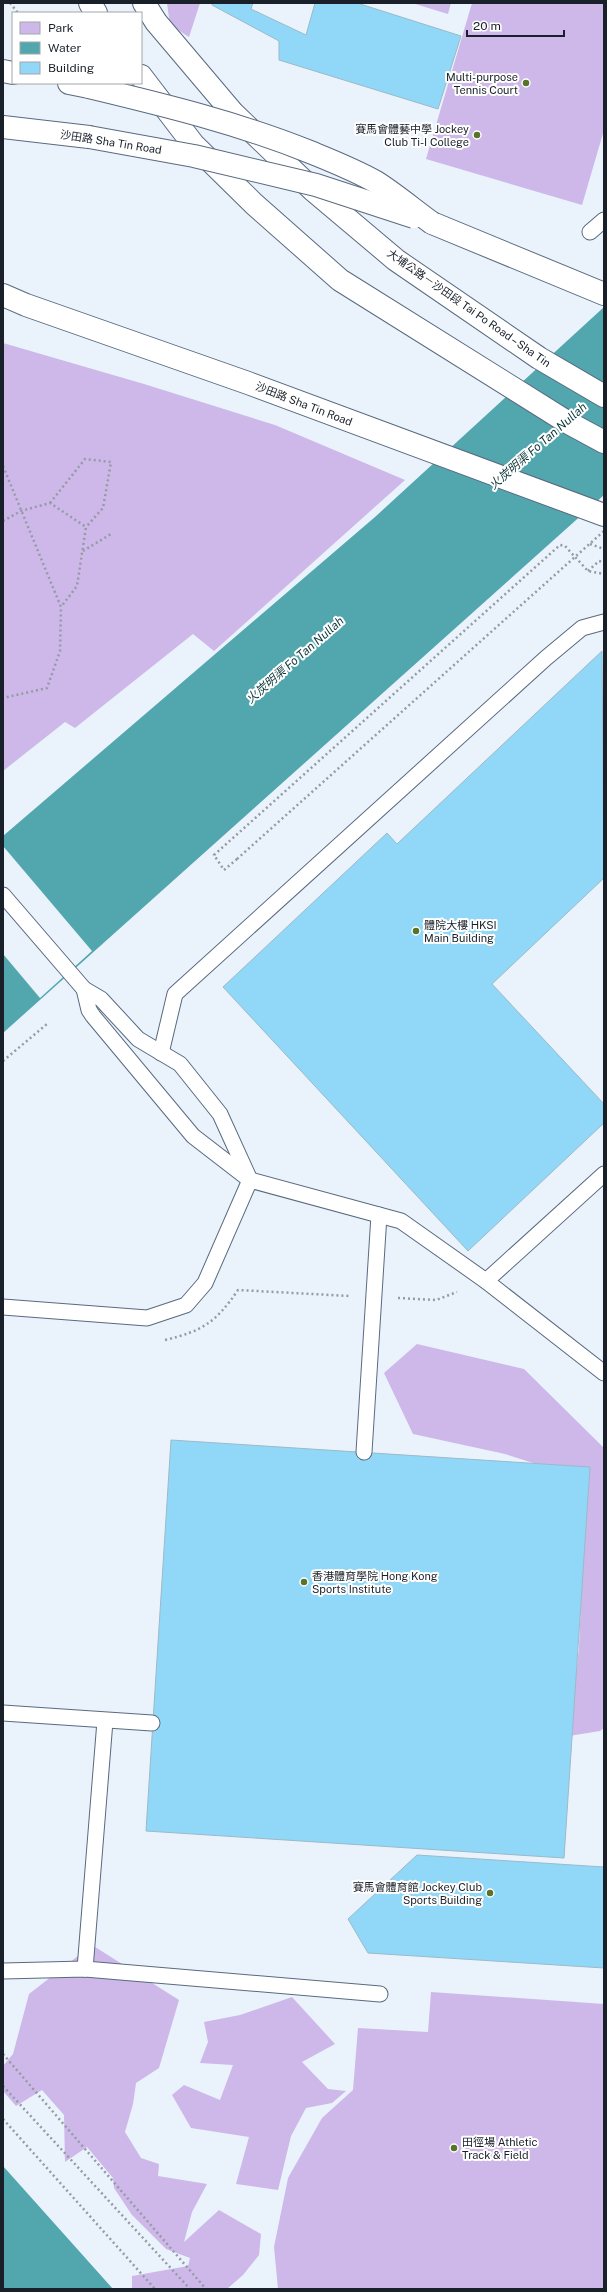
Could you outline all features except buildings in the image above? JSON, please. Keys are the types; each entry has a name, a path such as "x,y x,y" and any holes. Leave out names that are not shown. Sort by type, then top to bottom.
{"highway":[{"path":"90,3 95,12"},
{"name":"大埔公路－沙田段 Tai Po Road – Sha Tin","path":"144,3 156,22 233,113 313,190 396,260 539,358 604,396"},
{"path":"142,77 193,144 254,204 340,280 567,422 604,442"},
{"path":"79,85 173,107 237,126 304,150 376,182 432,223"},
{"name":"沙田路 Sha Tin Road","path":"3,127 90,138 194,156 316,185 432,223 604,294"},
{"name":"沙田路 Sha Tin Road","path":"3,295 26,305 248,383 432,453 604,515"},
{"path":"3,303 26,305"}],"lane":[{"path":"590,232 604,220"},
{"path":"161,1053 175,994 552,653 582,628 604,622"},
{"path":"3,895 84,989 101,999 138,1039 180,1064 220,1114 250,1180 205,1283 186,1305 147,1318 3,1307"},
{"path":"84,989 89,1010 93,1016 192,1136 250,1180 401,1221 486,1281 604,1373"},
{"path":"486,1281 604,1174"},
{"path":"364,1452 379,1215"},
{"path":"3,1713 104,1721 152,1723"},
{"path":"85,1969 104,1721"},
{"path":"3,1971 85,1969 380,1994"}],"path":[{"path":"10,3 17,12"},
{"path":"3,521 22,511 50,503 84,459 111,462 103,508 86,527 77,586 61,607"},
{"path":"3,466 61,607 60,651 47,688 3,698"},
{"path":"50,503 86,527"},
{"path":"604,531 590,544 237,859 224,870 214,855 560,545 565,546 588,571 604,574"},
{"path":"83,546 83,551 111,534"},
{"path":"590,544 604,549"},
{"path":"588,571 600,561 604,562"},
{"path":"3,1061 46,1024"},
{"path":"164,1340 192,1334 221,1314 238,1290 436,1300 486,1281"},
{"path":"3,2054 206,2289"},
{"path":"3,2086 190,2289"},
{"path":"3,2118 155,2289"}],"green space":[{"path":"167,3 200,3 189,37 170,25"},
{"path":"412,3 451,3 448,14"},
{"name":"Multi-purpose Tennis Court","path":"472,3 604,3 604,130 582,205 426,159"},
{"path":"3,343 144,384 275,425 405,480 214,651 193,634 75,728 65,722 3,771"},
{"path":"417,1344 524,1369 604,1448 604,1728 600,1731 569,1736 579,1648 586,1480 505,1454 413,1434 384,1373"},
{"path":"92,1945 179,2000 159,2068 136,2083 133,2104 125,2132 141,2158 159,2164 158,2176 207,2184 192,2212 184,2242 219,2210 261,2234 259,2255 243,2275 227,2289 132,2289 132,2276 188,2266 190,2258 166,2249 132,2215 114,2188 113,2178 87,2147 65,2162 64,2115 42,2090 16,2106 3,2091 3,2066 13,2054 29,1994"},
{"name":"田徑場 Athletic Track & Field","path":"431,1992 604,2004 604,2289 278,2289 274,2247 288,2178 322,2118 353,2090 358,2028 428,2032"},
{"path":"292,1997 335,2044 302,2062 328,2089 346,2091 332,2103 306,2108 291,2136 278,2190 236,2184 249,2137 191,2128 172,2095 184,2085 220,2100 233,2065 200,2063 208,2042 204,2022 240,2015"}],"water":[{"name":"火炭明渠 Fo Tan Nullah","path":"604,307 604,495 3,1033 3,836 375,517"},
{"path":"3,2166 113,2289 3,2289"}],"pier":[{"path":"3,846 92,951 40,998 3,954"}],"place":[{"name":"Multi-purpose Tennis Court","path":"526,83"},
{"name":"賽馬會體藝中學 Jockey Club Ti-I College","path":"477,135"},
{"name":"體院大樓 HKSI Main Building","path":"416,931"},
{"name":"香港體育學院 Hong Kong Sports Institute","path":"304,1582"},
{"name":"賽馬會體育館 Jockey Club Sports Building","path":"490,1893"},
{"name":"田徑場 Athletic Track & Field","path":"454,2148"}]}
